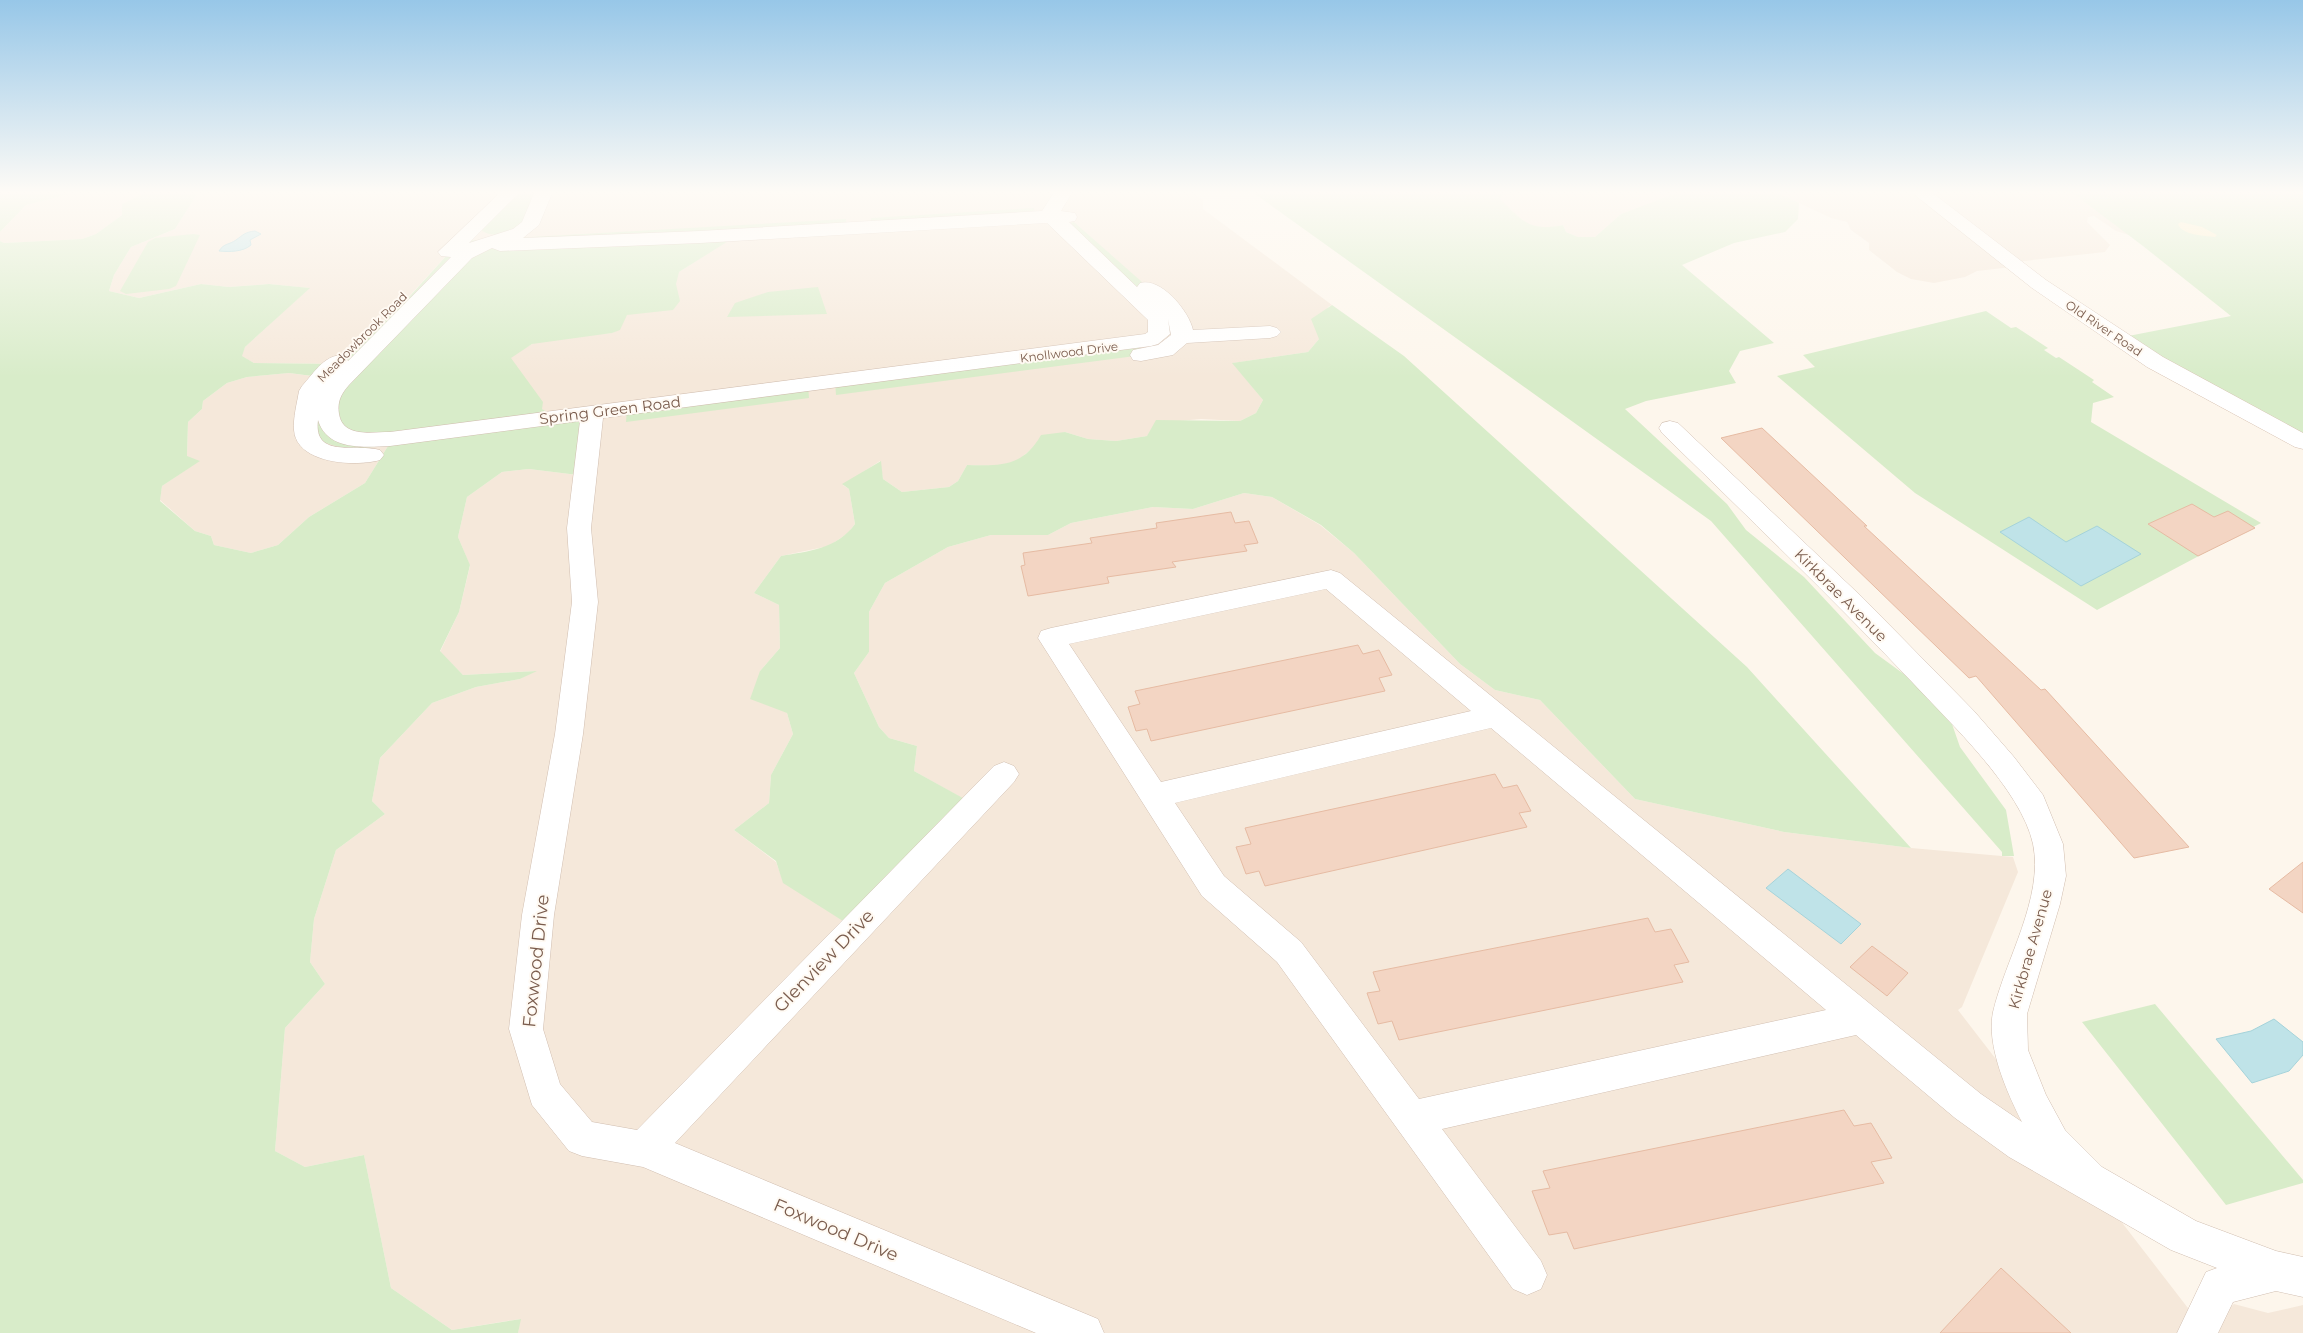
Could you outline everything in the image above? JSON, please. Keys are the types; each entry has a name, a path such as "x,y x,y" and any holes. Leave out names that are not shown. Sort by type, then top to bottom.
{"street":[{"name":"Meadowbrook Road","path":"389,446 349,456 317,448 308,441 305,430 310,391 318,379 454,253"},
{"name":"Knollwood Drive","path":"818,390 1151,340 1159,334 1158,318 1104,253"},
{"path":"1114,253 1176,312 1184,328 1182,337 1270,332"},
{"name":"Old River Road","path":"1999,253 2038,284 2155,362 2303,442"},
{"name":"Spring Green Road","path":"389,446 818,390 1143,354 1165,350 1182,337"},
{"name":"Foxwood Drive","path":"591,419 579,528 585,602 569,734 538,915 526,1029 545,1093 582,1138 644,1149 1084,1333"},
{"name":"Kirkbrae Avenue","path":"1670,428 1854,605 1964,719 2004,765 2032,804 2048,844 2050,876 2044,904 2010,1014 2011,1050 2032,1105 2052,1143 2089,1180 2185,1236 2290,1274"},
{"path":"1527,1275 1289,952 1213,886 1051,638 1331,579 1494,716 1968,1106 2022,1144 2089,1180"},
{"path":"1155,796 1494,716"},
{"name":"Glenview Drive","path":"644,1149 1004,774"},
{"path":"1412,1118 1862,1018"},
{"path":"2197,1333 2220,1286 2290,1274"}],"shaded area":[{"path":"127,253 449,253 347,364 254,363 241,356 245,347 309,288 269,284 229,287 201,284 139,298 109,291 114,275"},
{"path":"708,253 1262,253 1332,305 1328,307 1319,339 1308,352 1233,363 1263,400 1256,413 1240,421 1201,419 1179,421 1147,436 1116,441 1088,439 1065,432 1035,446 1016,462 997,466 967,465 958,481 949,487 902,492 883,479 880,461 843,485 849,489 855,524 848,533 829,546 781,556 754,593 779,605 780,648 760,671 787,713 793,734 771,775 769,803 734,830 776,862 784,883 969,802 914,771 917,746 889,738 879,727 854,673 869,652 869,612 885,583 948,547 991,535 1048,535 1071,523 1153,507 1193,509 1244,493 1272,497 1320,525 1354,553 1460,664 1495,690 1540,700 1635,799 1784,832 1911,848 2013,857 2018,872 1962,1007 1958,1010 2191,1312 2224,1312 2234,1304 2268,1313 2303,1305 2303,1333 518,1333 520,1319 452,1330 391,1288 364,1155 305,1167 275,1151 285,1028 325,984 310,962 314,919 336,850 385,814 372,801 380,758 432,703 476,687 520,679 535,671 463,675 440,652 459,612 470,566 458,537 467,497 502,472 529,469 586,476 556,417 517,395 498,379 511,355 546,337 612,333 628,310 679,272"},
{"path":"1873,253 2094,253 2015,262 2012,267 1977,271 1965,277 1934,283 1911,279 1897,272"},
{"path":"289,373 334,379 388,446 365,483 309,517 278,545 251,553 214,545 211,536 195,531 160,500 162,486 199,461 187,457 188,422 202,409 203,401 227,383 247,377"}],"green space":[{"path":"0,253 127,253 114,275 109,291 139,298 201,284 229,287 269,284 310,288 245,347 242,356 254,363 341,364 409,297 449,253 709,253 679,272 676,284 680,301 673,310 627,315 620,330 612,333 532,344 511,358 543,402 542,409 556,417 597,415 586,476 529,469 502,472 467,497 458,537 470,565 459,612 440,651 463,675 537,671 520,679 476,687 432,703 380,758 372,801 385,814 336,850 314,919 310,962 325,984 285,1028 275,1151 305,1167 364,1155 391,1288 452,1330 521,1319 518,1333 0,1333","holes":["289,373 328,378 313,430 322,442 346,449 388,446 365,483 309,517 278,545 251,553 214,545 211,536 195,531 160,501 162,486 200,461 187,456 188,422 202,409 203,401 227,383 247,377"]},
{"path":"142,253 191,253 176,286 169,289 126,294 120,291"},
{"path":"1089,253 1109,253 1176,312 1158,318"},
{"path":"1338,253 1710,253 1682,265 1774,343 1740,351 1729,371 1736,383 1646,401 1625,409 1727,504 1746,530 1804,577 1875,653 1945,704 1960,747 2006,810 2014,856 2002,856 2002,852 1711,521"},
{"path":"2152,253 2303,253 2303,442 2118,338 2231,316"},
{"path":"818,287 827,314 727,317 735,303 768,292"},
{"path":"1332,305 1404,356 1747,667 1911,848 1784,832 1635,799 1540,700 1495,690 1460,664 1354,553 1321,525 1272,497 1244,493 1193,509 1153,507 1071,523 1048,535 991,535 948,547 885,583 869,612 869,652 854,673 879,727 889,738 917,746 914,771 970,802 854,928 783,883 776,861 734,830 769,803 771,775 793,734 787,713 750,699 760,671 780,648 779,605 754,593 781,556 822,548 840,539 855,524 849,489 842,484 881,461 883,479 902,492 949,487 958,481 967,465 1000,464 1018,459 1034,446 1041,435 1065,432 1088,439 1116,441 1147,436 1156,420 1240,421 1256,413 1263,400 1232,363 1308,352 1319,339 1311,319"},
{"path":"1986,311 2011,328 2016,327 2048,348 2044,350 2056,358 2059,357 2094,380 2092,382 2114,397 2093,403 2091,422 2261,523 2097,610 1915,493 1777,376 1815,367 1803,355"},
{"path":"1138,343 1143,355 836,395 835,382"},
{"path":"808,385 809,398 626,422 627,408"},
{"path":"2155,1004 2303,1180 2303,1183 2226,1205 2082,1022"}],"water":[{"path":"2029,517 2066,542 2097,526 2141,554 2081,586 2000,532"},
{"path":"1788,869 1861,924 1841,944 1766,888"},
{"path":"2274,1019 2303,1042 2303,1055 2289,1071 2252,1083 2216,1039 2251,1031"}],"building":[{"path":"1762,428 1867,526 1864,526 2041,690 2045,689 2189,847 2134,858 1976,676 1969,678 1721,438"},
{"path":"2192,504 2214,517 2228,511 2255,528 2198,556 2148,524"},
{"path":"1231,512 1235,523 1249,521 1258,543 1244,545 1247,551 1172,562 1176,567 1107,577 1109,583 1028,596 1021,566 1025,565 1023,553 1092,543 1090,538 1157,528 1156,523"},
{"path":"1358,645 1363,654 1379,650 1392,675 1379,678 1385,691 1151,741 1147,729 1136,731 1128,707 1140,704 1135,691"},
{"path":"1495,774 1503,788 1517,785 1531,811 1519,813 1527,827 1265,886 1259,871 1246,874 1236,847 1251,844 1245,828"},
{"path":"2303,862 2303,913 2269,889"},
{"path":"1648,918 1655,932 1671,929 1689,962 1674,965 1683,982 1399,1040 1392,1021 1378,1024 1367,993 1380,991 1373,972"},
{"path":"1872,946 1908,973 1887,996 1850,967"},
{"path":"1844,1110 1854,1126 1871,1123 1892,1158 1871,1162 1884,1183 1574,1249 1567,1232 1549,1235 1532,1191 1550,1188 1543,1171"},
{"path":"2001,1268 2071,1333 1940,1333"}]}
